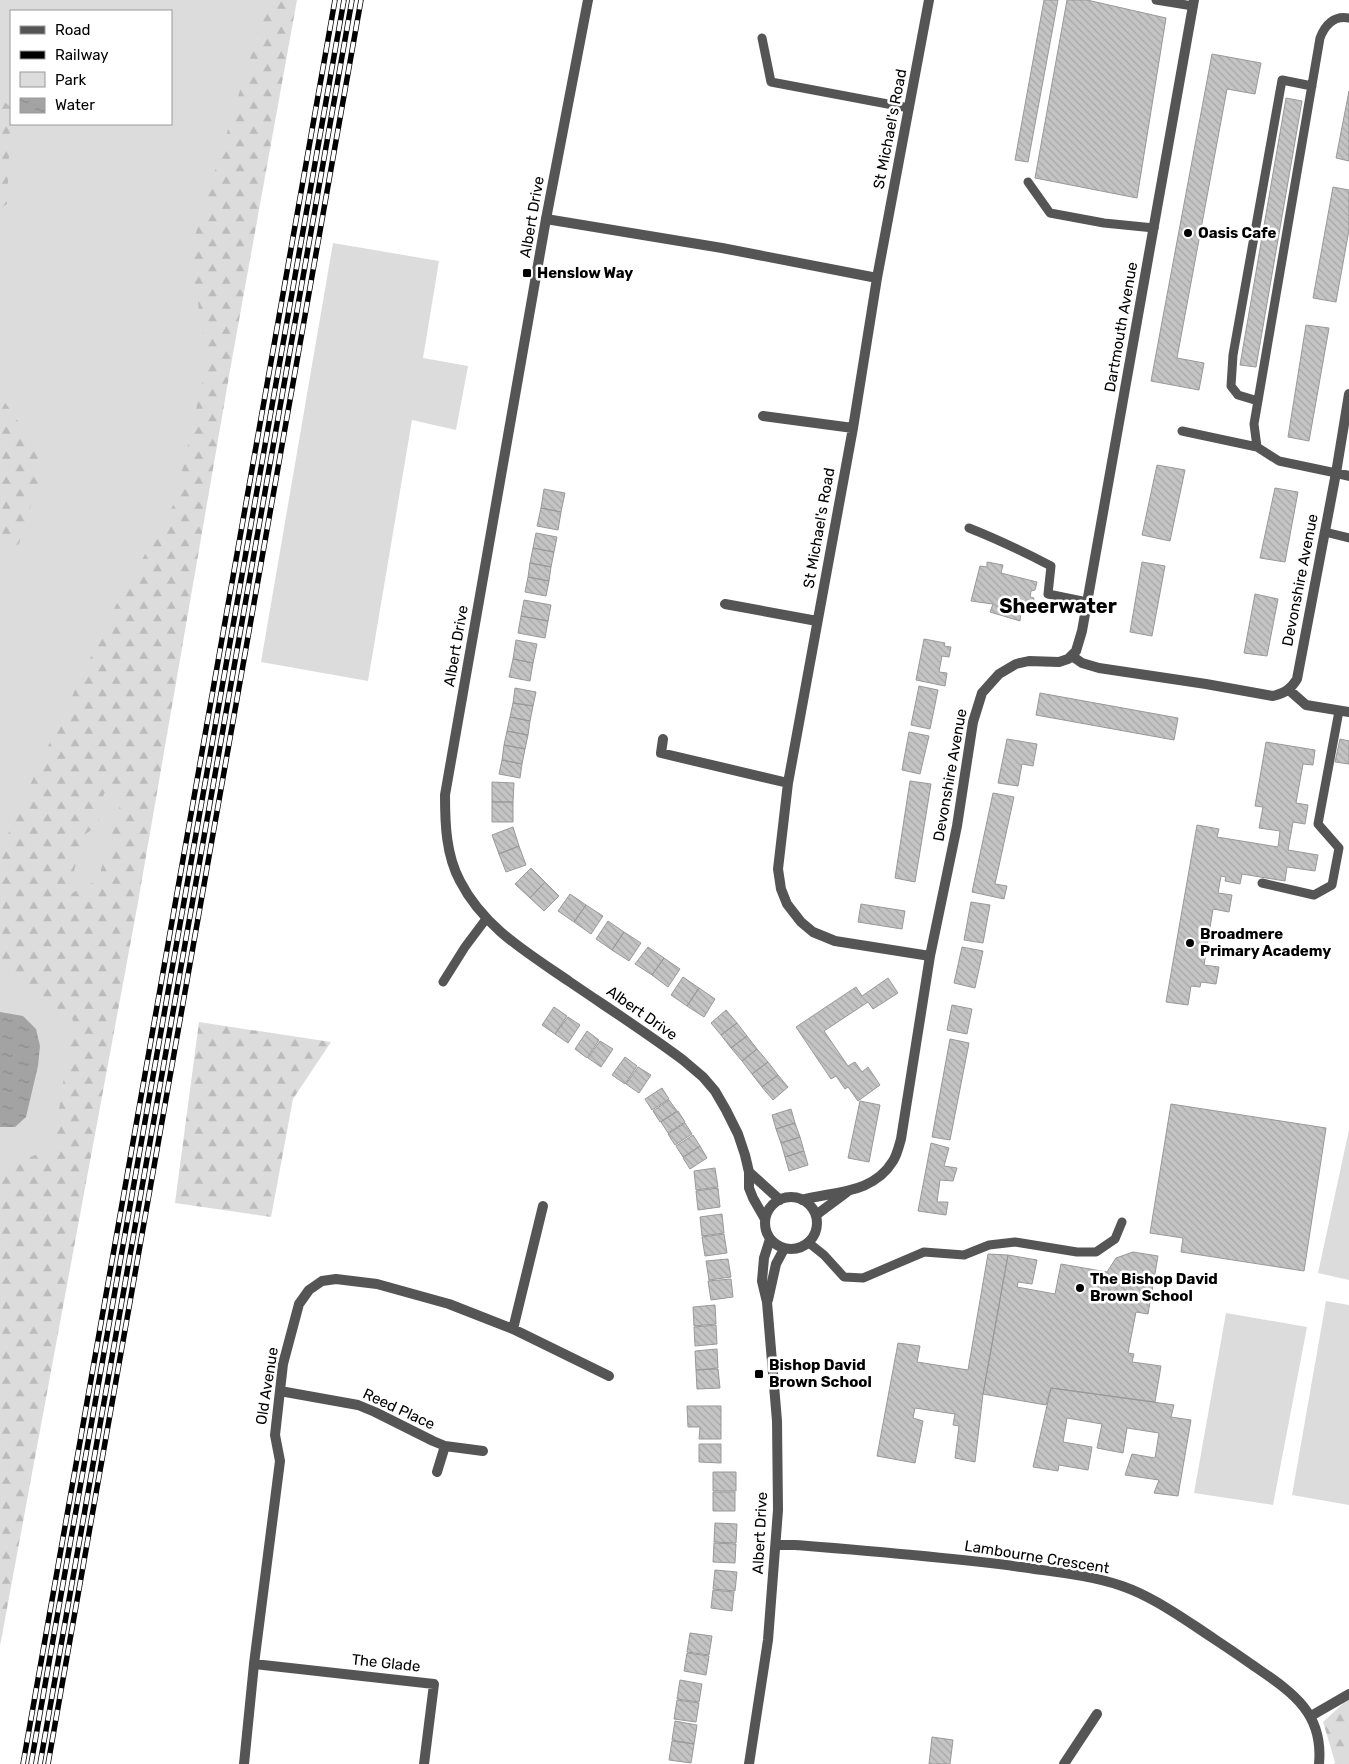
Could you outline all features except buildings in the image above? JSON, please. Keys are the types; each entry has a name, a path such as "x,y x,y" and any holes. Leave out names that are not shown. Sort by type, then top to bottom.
{"street":[{"name":"Albert Drive","path":"588,0 546,219 445,795 447,836 451,859 459,880 476,908 486,919 511,941 660,1043 703,1077 715,1091 738,1134 749,1172 749,1188 765,1219"},
{"name":"St Michael's Road","path":"929,0 877,278 853,428 788,783 778,869 781,889 787,904 795,915 813,932 826,938 853,944 930,956"},
{"name":"Dartmouth Avenue","path":"1072,656 1078,646 1087,602 1194,3"},
{"path":"546,219 722,248 877,278"},
{"name":"Devonshire Avenue","path":"1289,690 1297,679 1336,474 1349,394"},
{"path":"762,416 853,428"},
{"path":"1336,474 1349,476"},
{"path":"725,604 817,621"},
{"path":"1072,656 1082,663 1099,668 1273,696 1289,690 1306,705 1344,712"},
{"name":"Devonshire Avenue","path":"802,1200 825,1194 847,1192 867,1185 880,1177 894,1160 901,1139 930,956 957,826 974,722 982,693 999,674 1016,664 1029,661 1059,662 1072,656"},
{"path":"663,739 661,753 788,783"},
{"path":"749,1172 780,1200"},
{"name":"Devonshire Avenue","path":"816,1215 847,1192"},
{"path":"791,1197 802,1200 808,1204 816,1215 815,1235 809,1243 801,1248 784,1249 770,1239 765,1226 765,1219 770,1208 780,1200 791,1197"},
{"path":"513,1328 543,1206"},
{"name":"Albert Drive","path":"749,1764 768,1640 778,1510 777,1421 767,1302 762,1280 764,1258 770,1239"},
{"name":"Albert Drive","path":"767,1302 776,1264 784,1249"},
{"name":"Old Avenue","path":"244,1764 254,1664 280,1461 275,1436 283,1364 299,1304 309,1290 322,1281 336,1279 377,1284 448,1304 513,1328 609,1376"},
{"name":"Reed Place","path":"280,1391 358,1405 446,1446 482,1451"},
{"name":"Reed Place","path":"437,1472 446,1446"},
{"name":"Lambourne Crescent","path":"776,1545 968,1560 1058,1572 1122,1586 1147,1597 1176,1614 1254,1666 1295,1697 1311,1716 1319,1738 1319,1764"},
{"name":"The Glade","path":"254,1664 434,1684 424,1764"},
{"path":"1311,1716 1349,1694"},
{"path":"1064,1764 1097,1714"}],"lane":[{"path":"1156,0 1194,3"},
{"path":"1257,447 1254,424 1322,33 1328,24 1337,18 1349,18"},
{"path":"762,38 771,82 909,108"},
{"path":"1258,401 1238,395 1231,386 1233,355 1282,80 1312,86"},
{"path":"1028,182 1050,213 1104,223 1154,228"},
{"path":"1182,431 1257,447 1279,461 1336,474"},
{"path":"970,528 1051,566 1048,594 1087,602"},
{"path":"1325,532 1349,538"},
{"path":"1262,883 1314,894 1332,884 1340,848 1318,824 1344,712"},
{"path":"442,982 486,919"},
{"path":"809,1243 824,1255 844,1277 863,1278 924,1252 964,1255 989,1245 1015,1242 1077,1252 1096,1252 1115,1239 1122,1222"}],"green space":[{"path":"0,0 288,0 0,1614"},
{"path":"268,0 297,0 232,359 137,908 0,1646 0,1169 53,1148 73,1020 0,967 0,852 41,761 115,607 175,502 207,361 190,252","holes":["104,793 123,795 98,880 68,895 83,836 98,825"]},
{"path":"0,99 10,106 10,125 7,204 0,209"},
{"path":"333,243 439,261 423,358 468,366 456,430 412,420 368,681 261,662"},
{"path":"0,395 45,461 19,544 0,552"},
{"path":"199,1022 331,1042 293,1099 271,1217 175,1203"},
{"path":"1349,1130 1349,1280 1318,1273"},
{"path":"1326,1301 1349,1305 1349,1505 1292,1495"},
{"path":"1226,1313 1307,1327 1273,1505 1194,1493"},
{"path":"1349,1698 1349,1764 1334,1764 1323,1722"}],"water":[{"path":"0,1012 23,1016 36,1029 40,1046 38,1066 26,1117 15,1127 0,1127"}],"railway":[{"path":"23,1764 335,0"},
{"path":"31,1764 344,0"},
{"path":"40,1764 352,0"},
{"path":"48,1764 361,0"}],"place":[{"name":"Oasis Cafe","path":"1188,233"},
{"name":"Henslow Way","path":"527,273"},
{"name":"Broadmere Primary Academy","path":"1190,943"},
{"name":"The Bishop David Brown School","path":"1080,1288"},
{"name":"Bishop David Brown School","path":"759,1374"}],"district":[{"name":"Sheerwater","path":"1058,606"}]}
